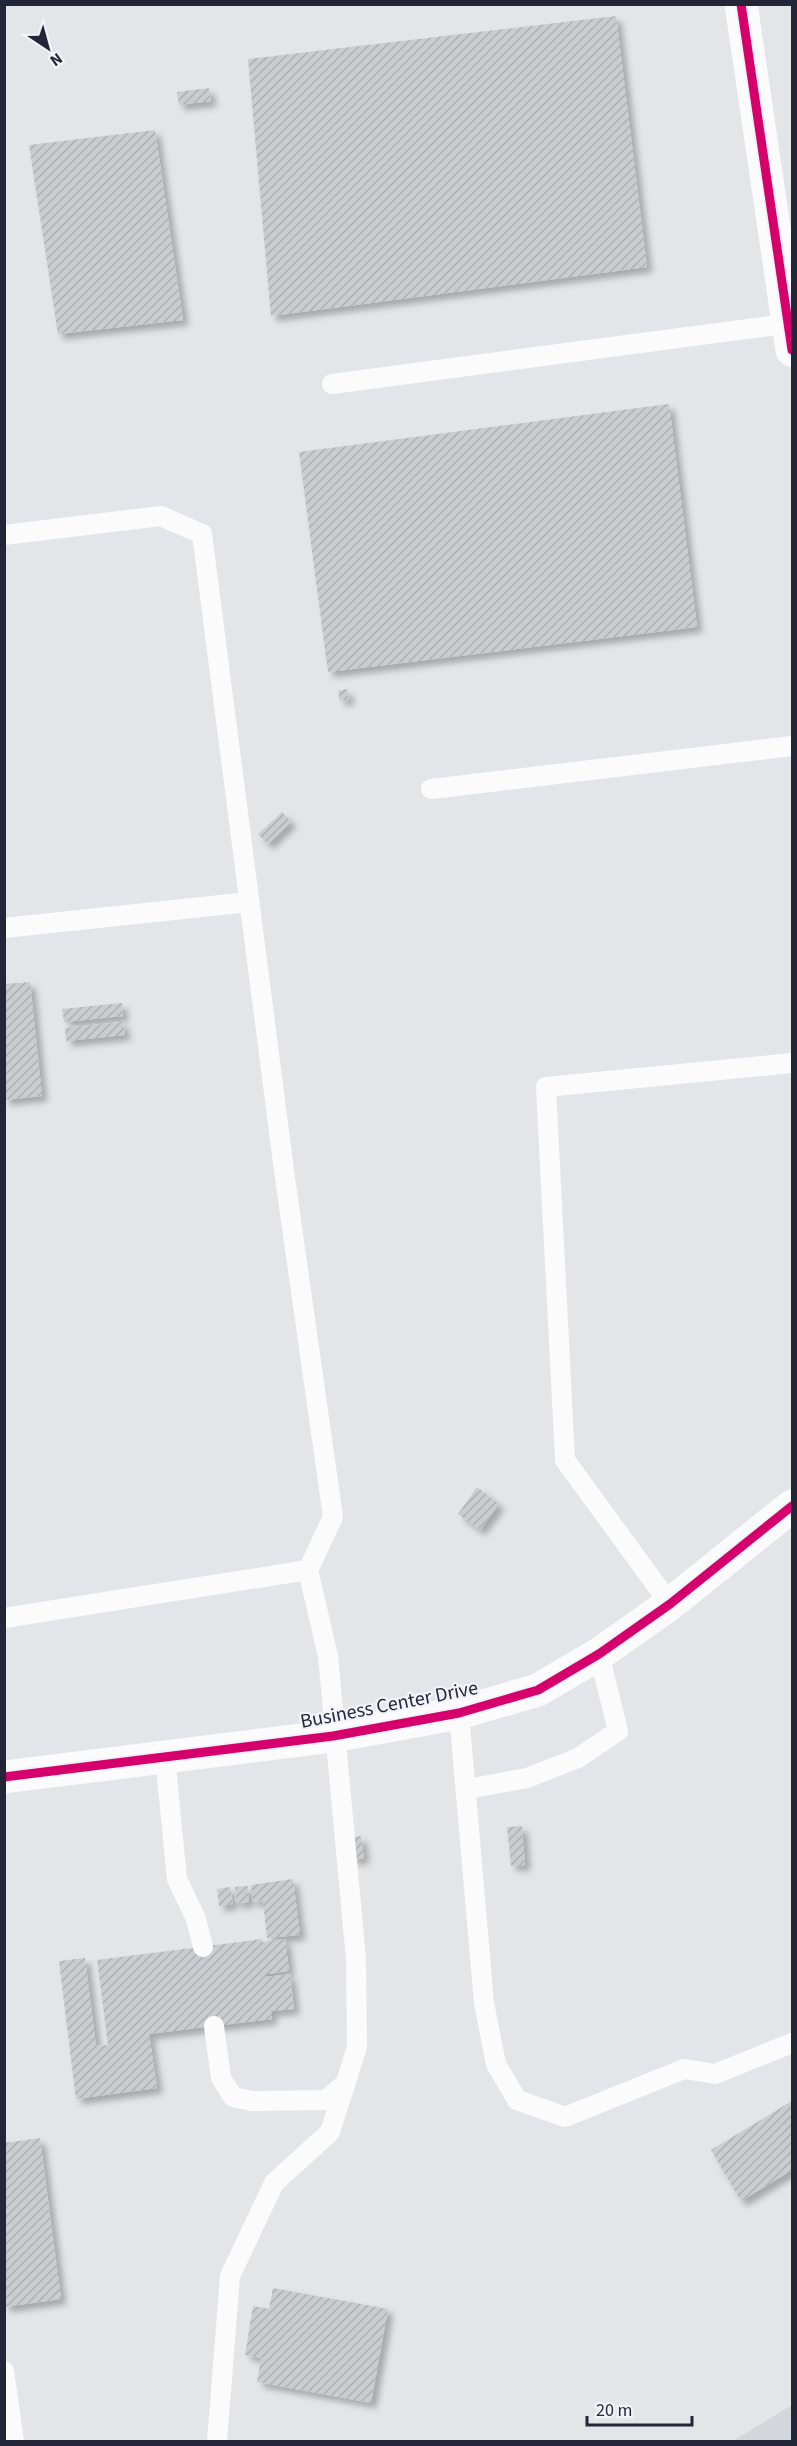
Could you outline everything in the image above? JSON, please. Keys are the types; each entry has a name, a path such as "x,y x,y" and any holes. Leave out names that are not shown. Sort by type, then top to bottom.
{"street":[{"path":"741,4 791,332"},
{"name":"Business Center Drive","path":"4,1777 333,1736 459,1713 538,1689 599,1654 670,1604 792,1506"}],"lane":[{"path":"332,384 791,332"},
{"path":"4,535 161,516 202,534 285,1178 333,1517 308,1570 328,1656 333,1736 356,1959 357,2047 330,2132 274,2183 230,2276 218,2442"},
{"path":"431,789 792,746"},
{"path":"4,928 249,902"},
{"path":"670,1604 565,1460 546,1087 792,1063"},
{"path":"4,1618 308,1570"},
{"path":"467,1789 527,1778 578,1758 618,1731 599,1654"},
{"path":"459,1713 484,2003 496,2064 517,2100 565,2117 684,2069 715,2074 792,2043"},
{"path":"165,1757 177,1879 196,1919 203,1947"},
{"path":"214,2025 221,2078 233,2097 252,2101 326,2100 345,2084"},
{"path":"4,2371 14,2442"}],"shaded area":[{"path":"792,2405 792,2441 733,2441"}],"building":[{"path":"616,16 647,267 271,316 248,59"},
{"path":"209,88 211,101 179,105 177,92"},
{"path":"155,130 183,320 58,334 29,145"},
{"path":"669,404 697,627 328,672 299,452"},
{"path":"347,689 349,699 340,701 338,691"},
{"path":"282,812 291,822 268,844 258,834"},
{"path":"30,982 42,1096 4,1100 4,984"},
{"path":"122,1003 123,1016 64,1022 62,1009"},
{"path":"123,1022 125,1035 66,1041 65,1028"},
{"path":"477,1487 499,1504 480,1530 458,1514"},
{"path":"522,1826 525,1865 511,1866 507,1827"},
{"path":"361,1836 364,1858 352,1860 349,1838"},
{"path":"293,1879 300,1935 267,1938 263,1901 253,1902 251,1885"},
{"path":"248,1886 249,1902 236,1903 235,1887"},
{"path":"230,1887 233,1904 219,1906 217,1889"},
{"path":"262,1939 262,1942 285,1939 289,1971 267,1974 267,1977 290,1974 294,2009 271,2011 272,2019 149,2034 157,2088 76,2099 59,1961 85,1958 96,2046 108,2045 97,1960"},
{"path":"792,2101 792,2170 741,2201 711,2150"},
{"path":"40,2138 61,2299 4,2307 4,2143"},
{"path":"273,2288 388,2309 371,2403 257,2382 261,2358 245,2355 253,2306 269,2309"}],"cycle path":[{"path":"741,4 792,350"},
{"path":"4,1777 333,1736 459,1713 538,1690 599,1654 670,1604 792,1506"}]}
